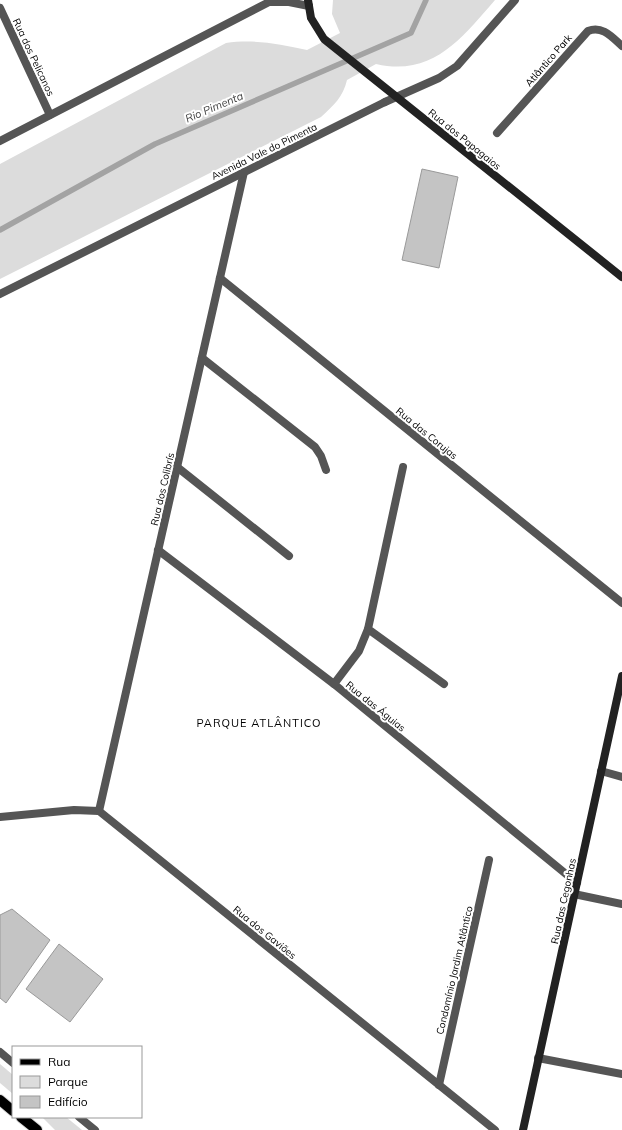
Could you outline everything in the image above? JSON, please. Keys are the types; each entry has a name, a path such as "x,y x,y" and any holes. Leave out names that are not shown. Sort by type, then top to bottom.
{"main road":[{"name":"Rua dos Papagaios","path":"308,3 314,23 324,39 622,277"},
{"name":"Rua das Cegonhas","path":"522,1130 622,676"},
{"path":"0,1100 12,1110"},
{"path":"22,1118 37,1130"}],"street":[{"name":"Avenida Vale do Pimenta","path":"0,294 396,96 429,83 457,66 515,0"},
{"path":"0,141 270,1 308,3"},
{"name":"Rua dos Pelicanos","path":"0,8 50,115"},
{"name":"Atlântico Park","path":"497,133 588,31 594,28 601,29 622,46"},
{"name":"Rua dos Colibrís","path":"99,811 244,172"},
{"name":"Rua das Corujas","path":"220,278 622,603"},
{"path":"202,358 315,447 321,456 326,470"},
{"path":"177,467 288,556"},
{"path":"334,684 359,651 368,629 403,467"},
{"name":"Rua das Águias","path":"158,550 334,684 577,883"},
{"path":"368,629 444,684"},
{"path":"601,771 622,777"},
{"path":"0,818 74,810 99,811"},
{"name":"Rua dos Gaviões","path":"99,811 495,1130"},
{"name":"Condomínio Jardim Atlântico","path":"439,1085 489,860"},
{"path":"574,894 622,904"},
{"path":"0,1052 12,1062"},
{"path":"538,1058 622,1074"},
{"path":"80,1118 95,1130"}],"green space":[{"path":"333,0 495,0 458,40 444,51 430,59 414,65 396,67 376,64 347,80 343,91 334,105 321,117 0,279 0,164 226,43 257,42 307,50 340,33 332,14"},
{"path":"0,1064 12,1074 12,1093 0,1083"},
{"path":"43,1118 67,1118 82,1130 55,1130"}],"building":[{"path":"422,169 458,177 439,268 402,260"},
{"path":"12,909 50,940 6,1003 0,998 0,915"},
{"path":"59,944 103,979 70,1022 26,989"}],"waterway":[{"name":"Rio Pimenta","path":"0,230 155,144 411,33 426,0"}],"district":[{"name":"PARQUE ATLÂNTICO","path":"259,723"}]}
